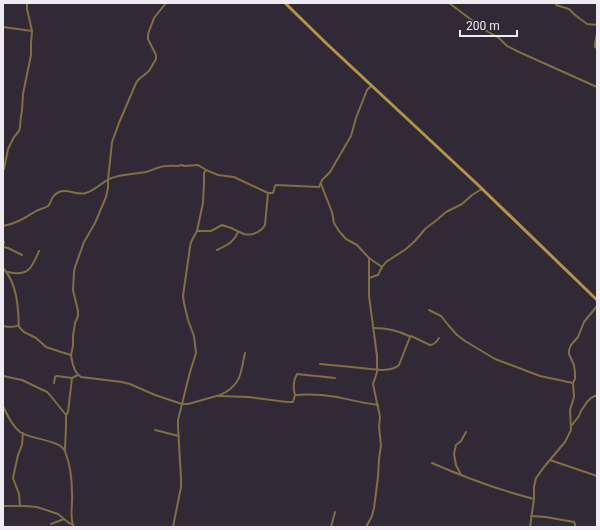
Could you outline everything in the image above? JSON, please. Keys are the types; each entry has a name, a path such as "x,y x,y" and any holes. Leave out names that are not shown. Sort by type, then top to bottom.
{"street":[{"path":"3,170 8,149 20,127 23,94 31,55 32,31 27,10 27,3"},
{"path":"166,3 154,18 148,36 156,54 156,59 149,71 136,83 119,123 112,142 106,198 95,223 84,242 74,272 73,290 78,316 74,323 71,355 72,363 78,375 86,378 130,384 155,395 182,404 188,404 218,396 248,397 293,402 295,395 294,388 296,374 335,378"},
{"path":"285,3 597,300"},
{"path":"449,3 485,30 499,38 507,46 597,87"},
{"path":"556,3 556,5 570,10 587,24 597,25"},
{"path":"3,27 32,31"},
{"path":"597,34 595,46 597,48"},
{"path":"3,226 19,221 47,206 53,195 60,191 86,193 115,177 167,166 198,165 206,170 220,175 234,177 268,193 273,193 276,185 319,187 322,180 330,172 351,136 367,90 371,86"},
{"path":"173,527 180,494 181,478 178,420 196,353 194,336 188,320 183,296 191,242 197,231 203,203 204,173 206,170"},
{"path":"321,184 337,228 346,239 356,245 369,258 382,267"},
{"path":"369,278 378,275 386,262 406,249 427,227 448,210 462,204 482,189"},
{"path":"197,231 211,231 222,226 245,234 257,232 265,225 268,193"},
{"path":"217,250 234,240 238,232"},
{"path":"3,245 22,255"},
{"path":"7,272 17,274 29,270 39,251"},
{"path":"366,527 372,516 374,508 381,445 379,427 380,417 374,384 378,370 370,296 369,258"},
{"path":"3,268 13,283 16,293 19,326 24,332 36,338 46,348 71,355"},
{"path":"572,426 570,410 574,398 573,383 575,379 574,365 569,354 569,350 571,345 578,337 584,322 597,306"},
{"path":"429,310 441,316 457,335 475,348 495,359 540,376 573,383"},
{"path":"3,326 19,326"},
{"path":"374,328 394,330 430,345 436,343 439,338"},
{"path":"320,364 378,370 388,370 398,367 410,337"},
{"path":"218,396 235,385 240,375 245,353"},
{"path":"54,383 55,377 57,376 72,378 78,375"},
{"path":"3,376 22,380 49,393 66,415"},
{"path":"72,378 68,412 66,415 65,450 71,475 72,524"},
{"path":"295,395 334,397 378,405"},
{"path":"530,527 536,478 565,442 572,426 587,402 597,395"},
{"path":"3,406 19,431 57,444 65,450"},
{"path":"155,430 179,436"},
{"path":"466,432 462,440 456,446 454,456 459,473 467,478"},
{"path":"20,506 19,494 13,478 18,455 22,445 23,433"},
{"path":"550,460 597,476"},
{"path":"432,463 506,492 534,499"},
{"path":"3,506 37,507 58,514 74,527"},
{"path":"331,527 335,512"},
{"path":"531,516 574,522 575,527"},
{"path":"51,524 64,519"}]}
